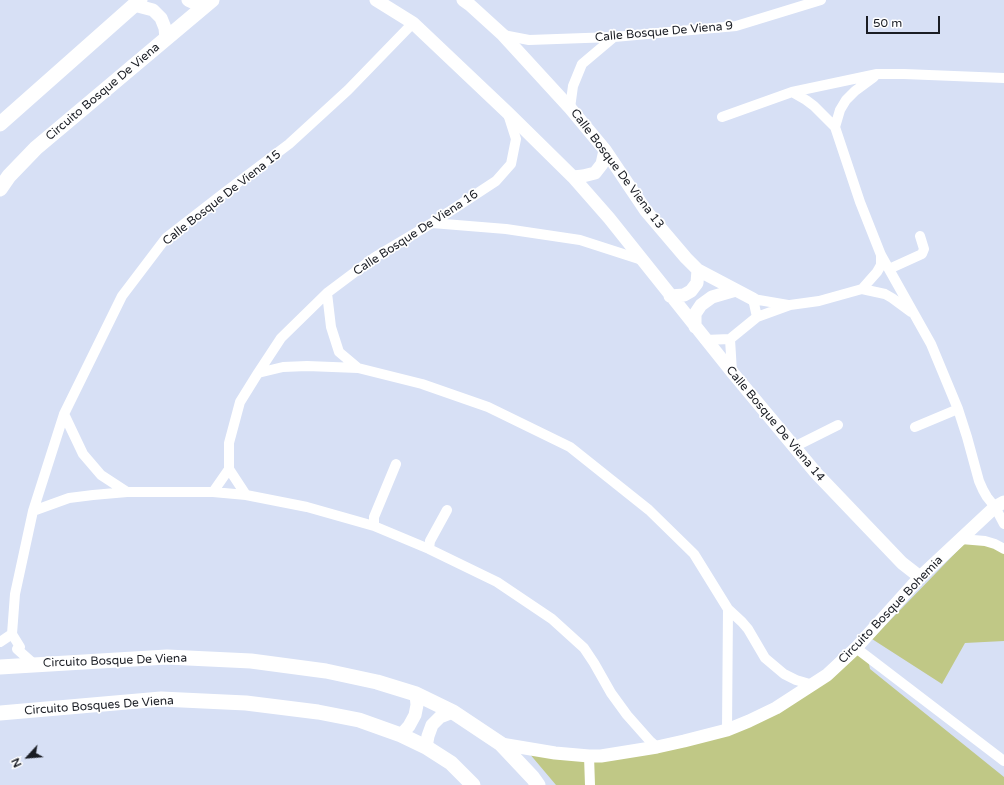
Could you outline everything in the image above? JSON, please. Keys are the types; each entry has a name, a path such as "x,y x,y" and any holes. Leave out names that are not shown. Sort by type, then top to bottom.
{"main road":[{"path":"0,124 137,2"},
{"name":"Circuito Bosque De Viena","path":"0,189 9,176 36,148 207,3"},
{"name":"Circuito Bosque De Viena","path":"0,667 167,657 251,661 326,671 377,682 416,694 452,712 501,744 538,785"},
{"name":"Circuito Bosques De Viena","path":"0,713 160,699 246,703 318,712 359,720 401,735 426,747 451,763 474,785"}],"street":[{"path":"188,0 207,3"},
{"path":"376,0 413,23 508,112 573,177 609,218 642,260"},
{"name":"Calle Bosque De Viena 9","path":"503,36 529,40 614,37 736,26 821,0"},
{"path":"137,2 152,10 161,18 165,28 166,39"},
{"name":"Calle Bosque De Viena 13","path":"467,2 503,36 570,108 605,150 646,211 698,270 753,299 790,305"},
{"name":"Calle Bosque De Viena 15","path":"35,665 17,649 20,647 12,634 15,594 33,511 64,414 122,296 166,238 289,144 348,90 413,23"},
{"path":"570,108 573,86 582,64 614,37"},
{"path":"835,127 840,110 846,100 854,91 877,74"},
{"path":"722,117 792,92 877,74 1003,79"},
{"path":"792,92 814,106 835,127 860,202 881,255 931,344 958,409 979,481 987,497 1000,504 1004,524"},
{"name":"Calle Bosque De Viena 16","path":"229,469 229,443 240,402 281,338 327,293 375,257 432,223 496,181 511,164 516,139 508,112"},
{"path":"573,177 595,173 602,164 605,150"},
{"path":"432,223 506,229 580,240 642,260"},
{"path":"889,269 922,254 924,249 920,236"},
{"path":"862,289 877,272 881,265 881,255"},
{"name":"Calle Bosque De Viena 14","path":"642,260 705,340 816,473 902,563 920,577"},
{"path":"670,296 684,295 691,291 697,283 698,270"},
{"path":"705,340 730,338 757,317 790,305 819,301 862,289 885,294 915,314"},
{"path":"695,327 695,314 701,305 712,297 736,290"},
{"path":"327,293 331,327 339,352 358,368"},
{"path":"753,299 757,317"},
{"path":"730,338 732,372"},
{"path":"258,373 283,367 307,366 358,368 422,384 488,406 570,448 649,510 694,554 728,609 748,629 765,658 784,674 796,680 813,685"},
{"path":"915,427 958,409"},
{"path":"64,414 83,454 101,475 127,492"},
{"path":"794,447 838,425"},
{"path":"374,526 374,518 396,464"},
{"path":"213,492 229,469 246,495"},
{"path":"33,511 69,498 127,492 213,492 246,495 307,507 374,526 429,549 497,582 552,619 584,648 611,693 627,715 657,747"},
{"name":"Circuito Bosque Bohemia","path":"501,744 555,753 601,756 657,747 727,730 749,721 776,708 827,675 856,648 920,577 1000,504"},
{"path":"429,549 430,541 447,510"},
{"path":"961,539 985,541 1004,549"},
{"path":"727,730 728,609"},
{"path":"0,642 12,634"},
{"path":"856,648 1004,761"},
{"path":"401,735 409,726 415,715 417,706 416,694"},
{"path":"426,747 432,725 440,717 452,712"},
{"path":"589,756 590,785"}],"green space":[{"path":"967,541 1004,550 1004,641 965,643 942,684 872,639"},
{"path":"856,653 868,659 870,669 1004,777 1004,785 556,785 523,746 589,759 755,722"}]}
